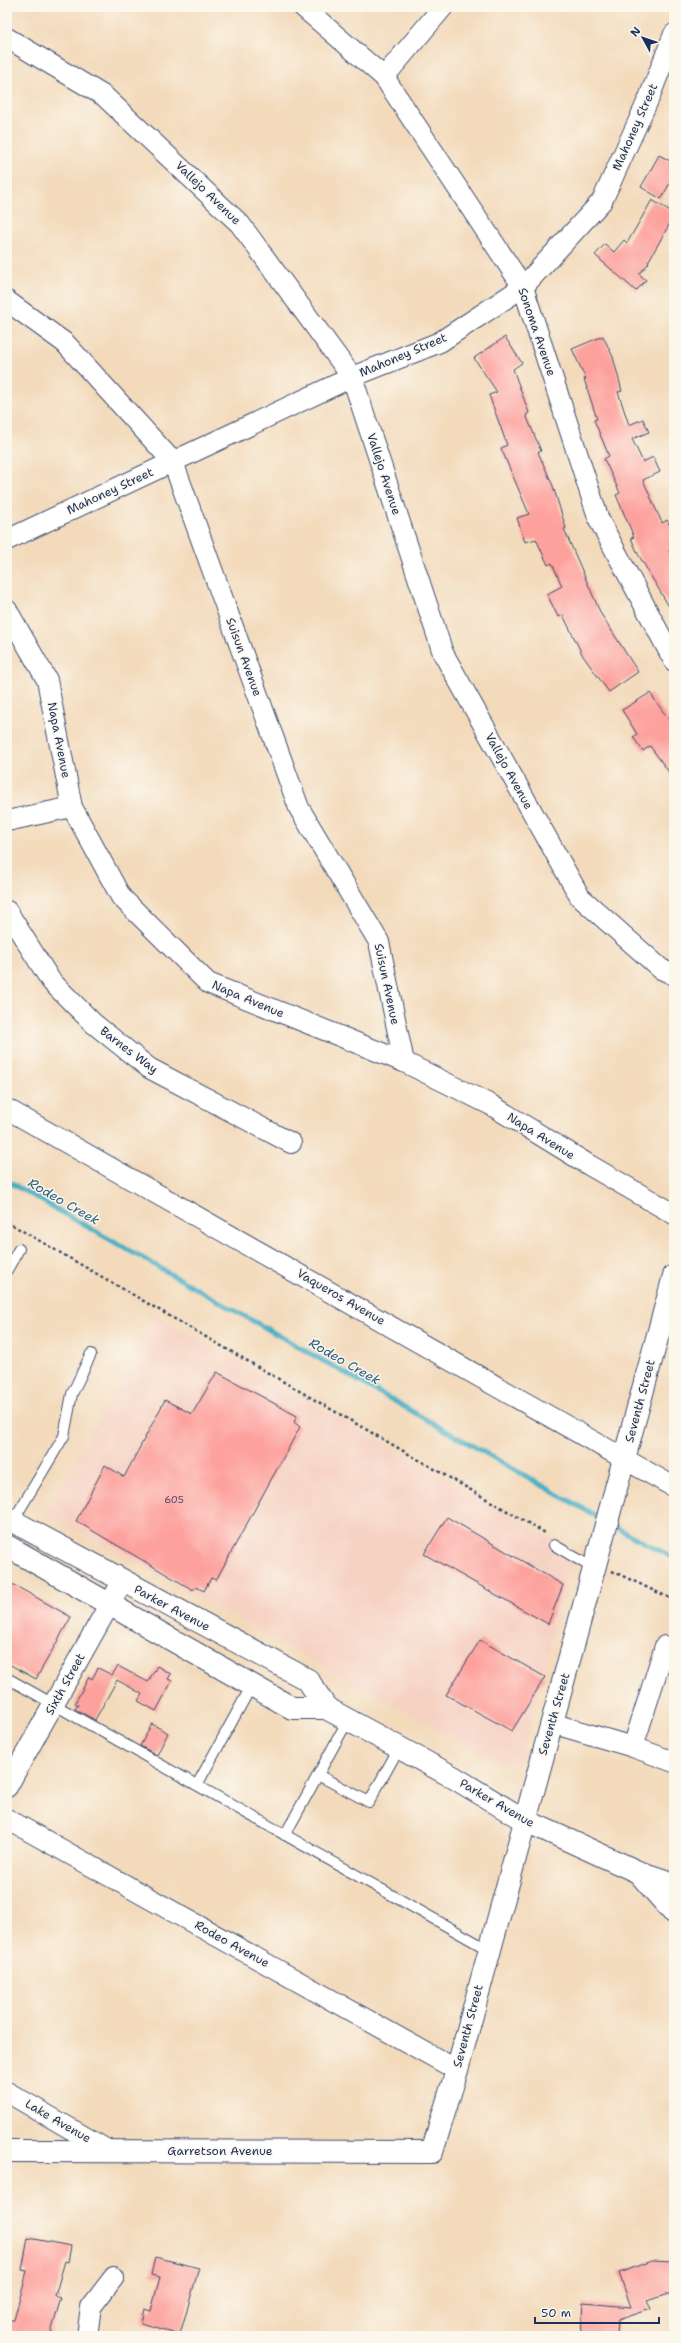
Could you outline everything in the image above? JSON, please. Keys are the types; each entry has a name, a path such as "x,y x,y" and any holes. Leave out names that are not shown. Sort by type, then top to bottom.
{"street":[{"name":"Sonoma Avenue","path":"304,7 384,77 523,287 599,520 674,661"},
{"path":"384,77 443,7"},
{"name":"Mahoney Street","path":"7,540 352,378 440,342 523,287 602,201 649,98 674,34"},
{"name":"Vallejo Avenue","path":"7,38 104,96 240,224 352,378 443,653 580,897 661,969 674,975"},
{"name":"Suisun Avenue","path":"7,301 65,343 173,462 299,808 379,942 404,1062"},
{"name":"Napa Avenue","path":"7,610 47,680 72,807 121,897 208,983 404,1062 491,1106 674,1214"},
{"path":"7,821 72,807"},
{"name":"Barnes Way","path":"7,912 52,981 93,1023 149,1068 291,1143"},
{"name":"Vaqueros Avenue","path":"7,1109 674,1487"},
{"name":"Seventh Street","path":"432,2152 457,2070 524,1820 674,1276"},
{"name":"Parker Avenue","path":"10,1520 122,1582 308,1680 326,1708"},
{"name":"Parker Avenue","path":"7,1546 292,1708 326,1708 524,1820 638,1872 674,1884"},
{"name":"Sixth Street","path":"7,1787 122,1582"},
{"path":"633,1747 664,1646"},
{"path":"551,1723 633,1747 674,1762"},
{"name":"Rodeo Avenue","path":"7,1819 457,2070"},
{"path":"638,1872 674,1913"},
{"name":"Lake Avenue","path":"7,2092 109,2151"},
{"name":"Garretson Avenue","path":"7,2151 432,2152"},
{"path":"87,2336 91,2307 114,2277"}],"lane":[{"path":"7,1270 19,1249"},
{"path":"10,1520 64,1436 72,1394 91,1354"},
{"path":"554,1542 596,1559"},
{"path":"7,1678 489,1950"},
{"path":"197,1785 252,1685"},
{"path":"285,1835 348,1720"},
{"path":"318,1775 369,1802 399,1748"}],"path":[{"path":"7,1222 554,1542"},
{"path":"596,1559 674,1600"}],"shaded area":[{"path":"156,1315 574,1551 522,1759 501,1764 69,1526 46,1515"}],"building":[{"path":"659,155 674,163 674,176 661,199 641,187"},
{"path":"652,200 674,213 674,216 648,262 649,263 639,274 646,280 636,291 595,255 605,244 614,252 624,240 627,243"},
{"path":"603,336 613,357 622,391 618,392 629,425 643,419 649,432 632,439 643,462 653,457 660,472 643,480 662,523 667,520 674,534 674,548 669,551 674,560 674,615 638,554 631,538 634,537 616,495 620,493 604,459 609,456 594,420 597,419 584,379 586,379 572,349"},
{"path":"505,337 522,363 513,369 529,413 526,415 541,451 538,452 553,486 566,528 564,529 601,614 638,672 609,692 583,656 563,615 558,617 547,594 562,586 552,563 548,565 536,539 525,542 517,518 529,514 501,448 507,445 489,395 497,392 474,358"},
{"path":"650,693 674,727 674,779 650,746 643,751 633,737 637,734 622,710"},
{"path":"217,1372 297,1416 294,1422 300,1427 216,1580 211,1578 204,1591 196,1587 193,1590 76,1521 105,1465 124,1477 165,1400 192,1414"},
{"path":"447,1517 563,1585 548,1624 424,1554"},
{"path":"7,1581 71,1617 36,1679 7,1663"},
{"path":"480,1640 545,1677 512,1731 446,1695"},
{"path":"118,1666 148,1682 157,1666 171,1674 168,1679 172,1681 156,1711 138,1701 142,1694 117,1680 95,1720 75,1709 78,1705 75,1703 89,1677 92,1679 98,1668 112,1675"},
{"path":"152,1724 168,1733 157,1755 140,1746"},
{"path":"28,2238 71,2246 68,2262 65,2261 55,2296 61,2298 50,2336 7,2336 7,2320 14,2320 27,2271 22,2270"},
{"path":"155,2257 199,2268 180,2334 141,2323 144,2309 151,2311 160,2277 151,2275"},
{"path":"651,2261 674,2262 674,2295 665,2295 647,2301 651,2309 618,2320 617,2336 581,2335 583,2303 631,2307 619,2273"}],"waterway":[{"name":"Rodeo Creek","path":"7,1181 603,1520"},
{"name":"Rodeo Creek","path":"611,1525 674,1558"}]}
